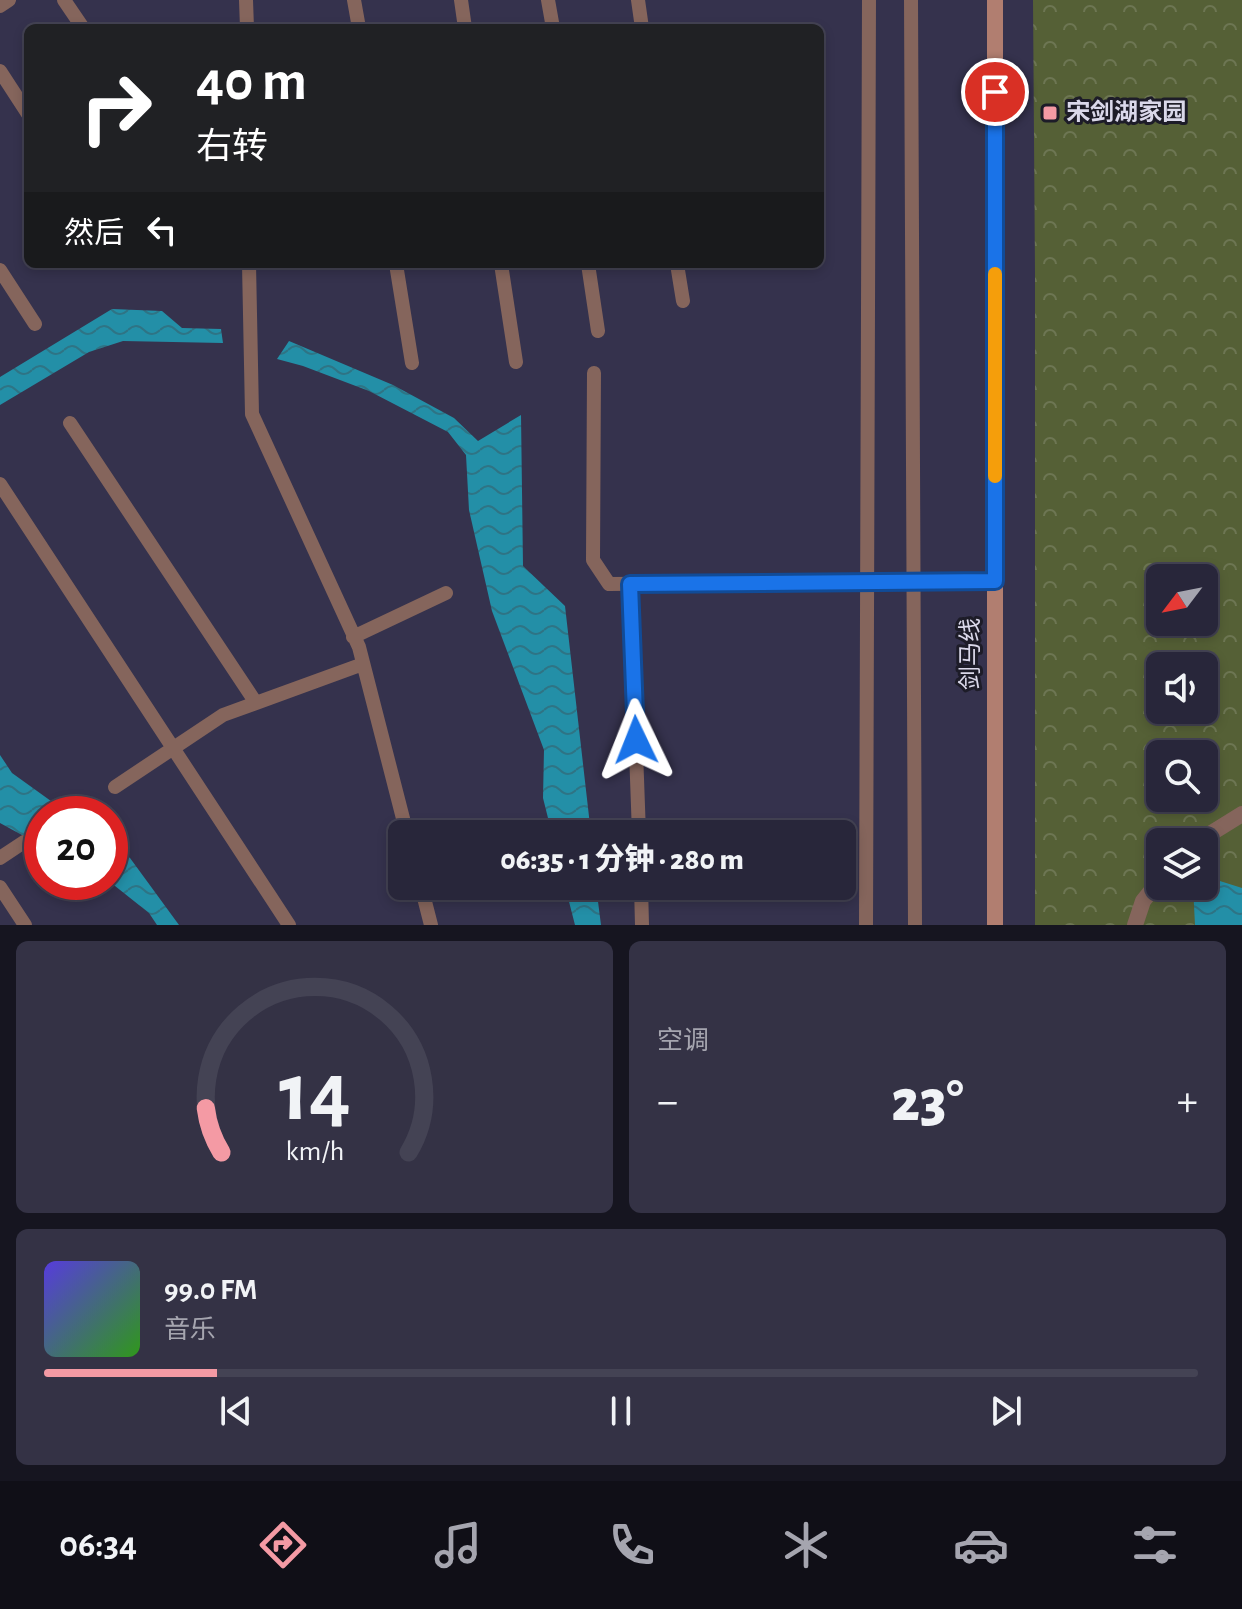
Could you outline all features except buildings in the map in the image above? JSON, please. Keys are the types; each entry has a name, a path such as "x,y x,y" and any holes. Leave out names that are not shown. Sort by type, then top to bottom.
{"main road":[{"name":"剑马线","path":"995,0 995,925"}],"street":[{"path":"1218,829 1242,814"},
{"path":"1135,925 1146,897"}],"lane":[{"path":"0,6 9,0"},
{"path":"64,0 80,24"},
{"path":"246,0 247,24"},
{"path":"354,0 358,24"},
{"path":"461,0 464,24"},
{"path":"548,0 552,24"},
{"path":"638,0 641,24"},
{"path":"866,925 869,0"},
{"path":"911,0 915,925"},
{"path":"0,71 24,108"},
{"path":"249,268 252,414 359,647 403,820"},
{"path":"397,268 412,363"},
{"path":"502,268 516,362"},
{"path":"589,268 598,331"},
{"path":"678,268 683,301"},
{"path":"0,270 35,324"},
{"path":"594,373 593,560 609,584 995,581"},
{"path":"70,423 256,703"},
{"path":"0,484 289,925"},
{"path":"630,584 638,820"},
{"path":"353,637 446,593"},
{"path":"115,787 223,715 363,664"},
{"path":"0,858 24,842"},
{"path":"0,887 25,925"},
{"path":"425,900 431,925"},
{"path":"641,900 642,925"}],"green space":[{"path":"1033,0 1242,0 1242,925 1035,925"}],"water":[{"path":"112,309 162,311 182,328 221,329 223,343 123,341 89,352 0,405 0,377"},
{"path":"289,341 393,385 454,418 478,441 521,415 523,566 565,606 589,820 548,820 543,798 544,750 492,611 469,510 466,455 448,432 369,391 277,359"},
{"path":"0,755 12,773 44,796 24,796 24,836 0,823"},
{"path":"128,856 179,925 157,925 149,913 128,896"},
{"path":"1218,880 1242,888 1242,925 1195,925 1194,900 1218,900"},
{"path":"569,900 598,900 601,925 575,925"}],"slow traffic":[{"path":"995,274 995,476"}],"place":[{"name":"宋剑湖家园","path":"1050,113"}],"route":[{"path":"636,740 630,584 995,581 995,92"}]}
